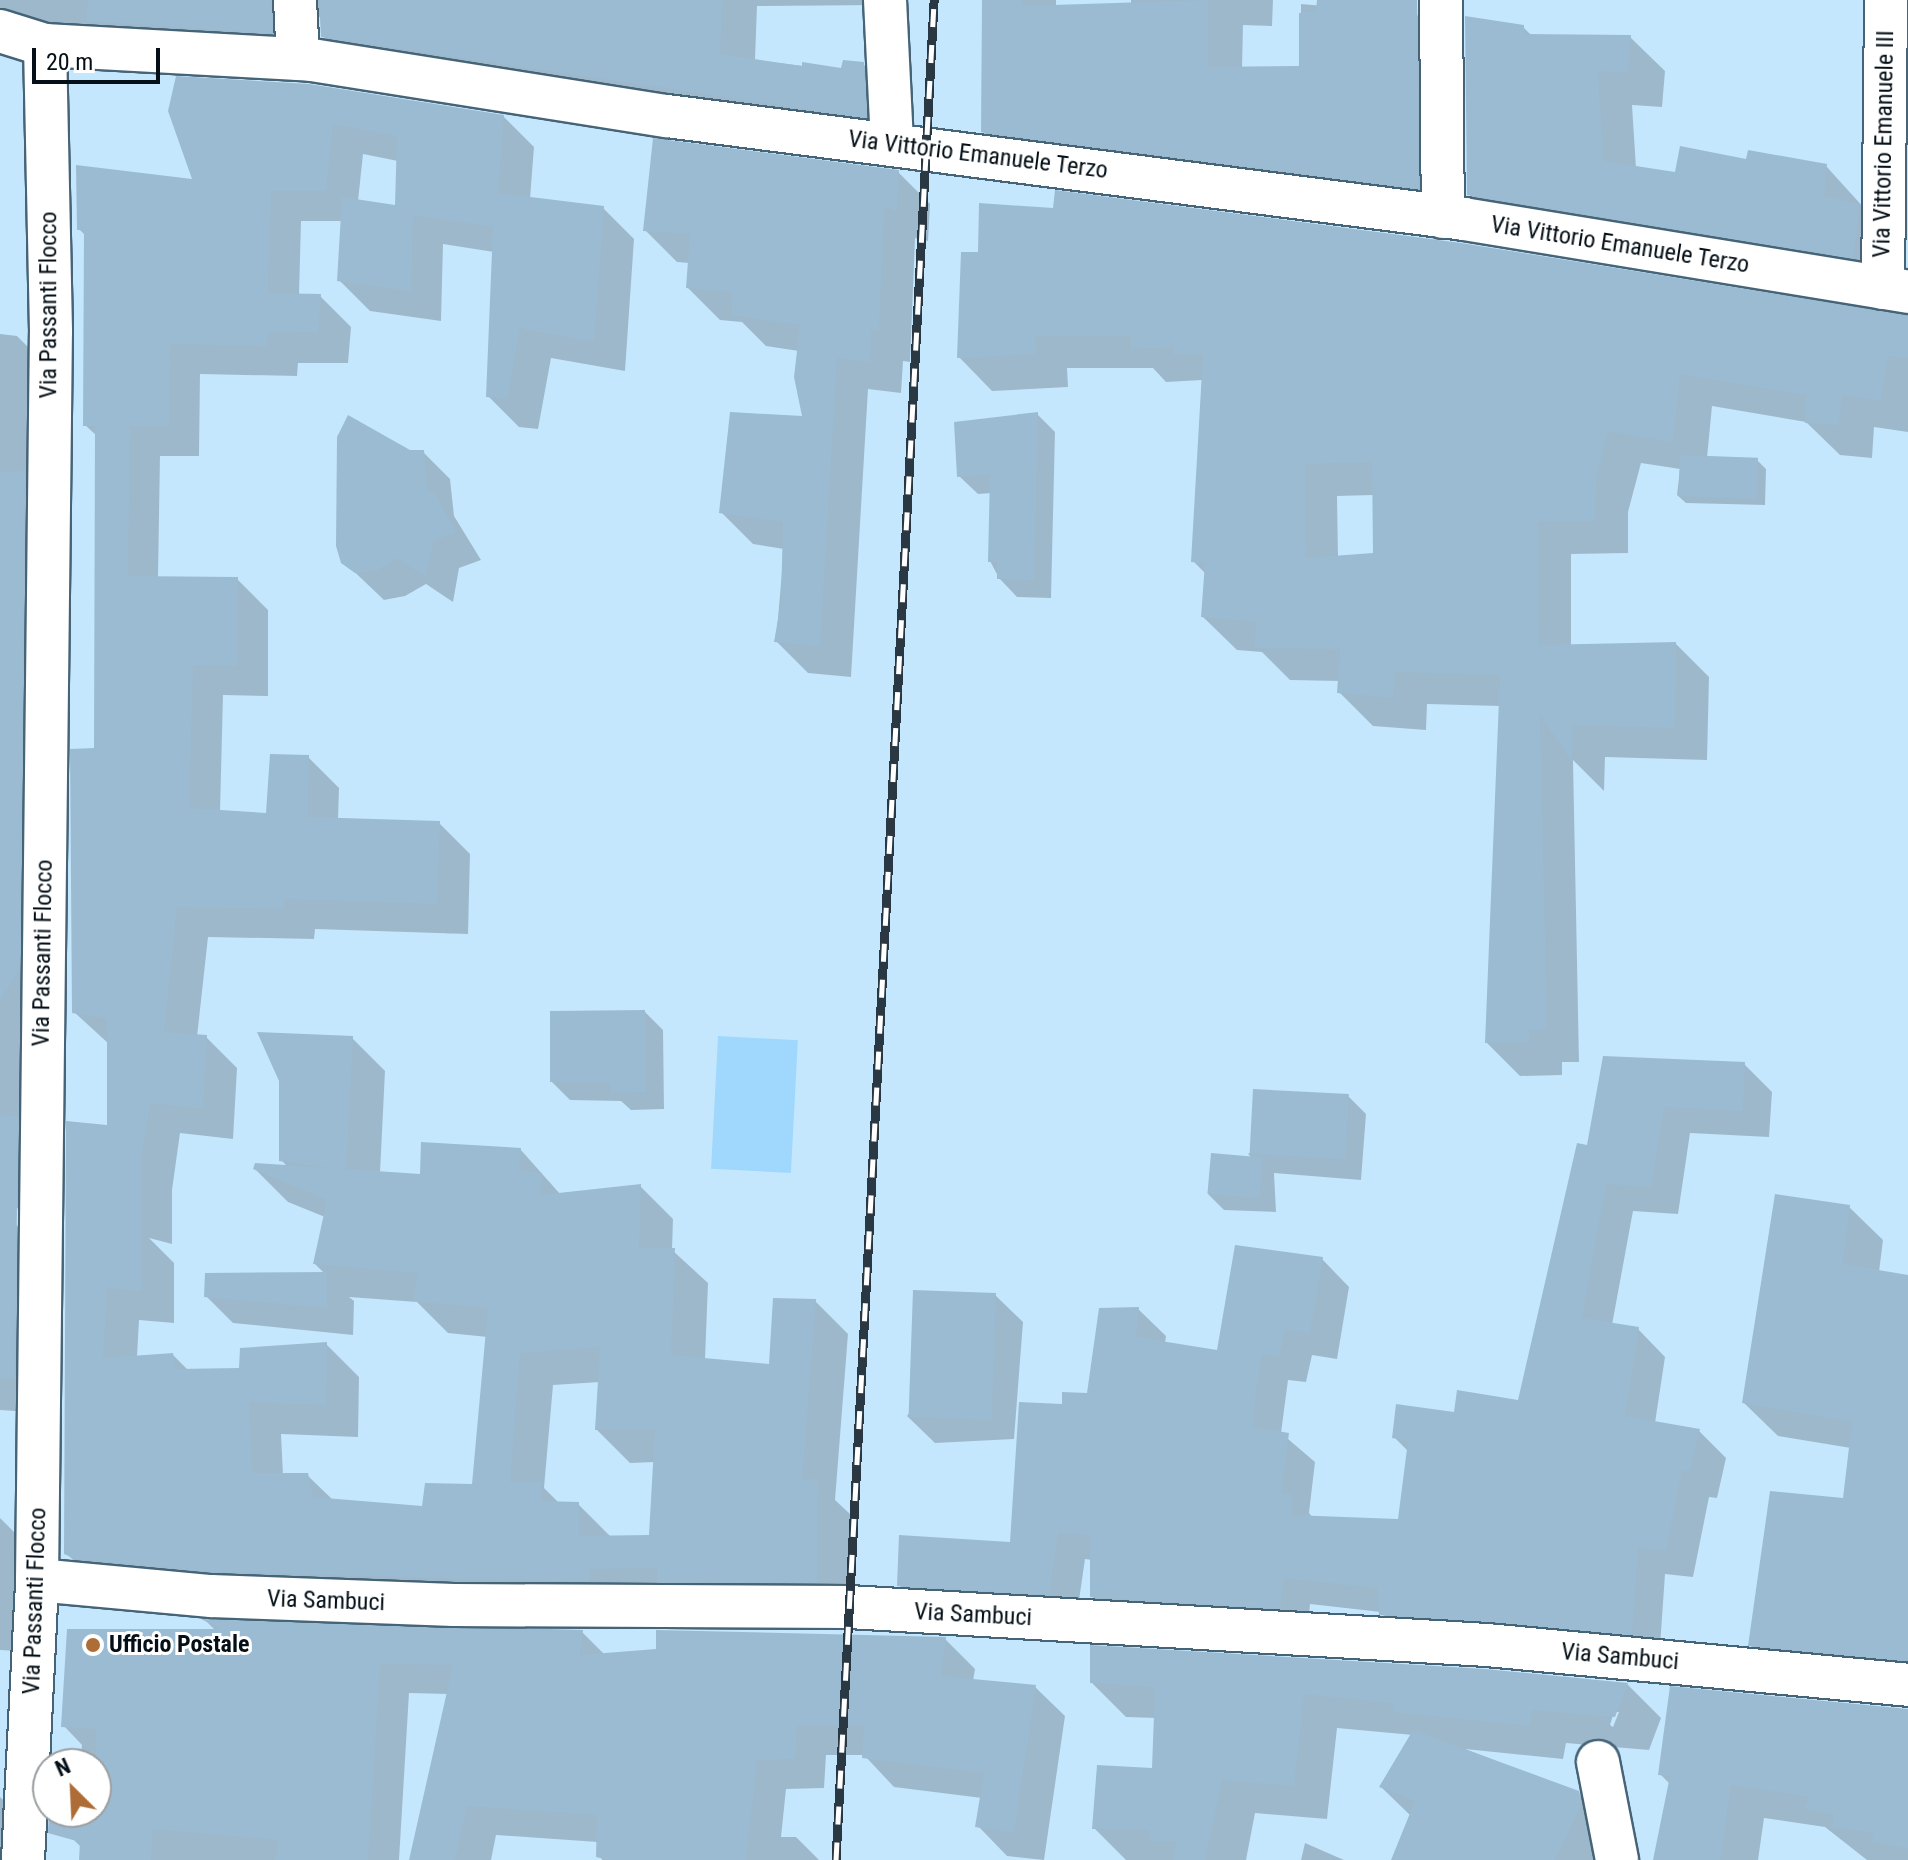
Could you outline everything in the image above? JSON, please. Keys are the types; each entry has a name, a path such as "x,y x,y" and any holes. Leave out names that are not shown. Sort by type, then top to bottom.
{"street":[{"path":"295,0 298,59"},
{"path":"885,0 892,144"},
{"path":"1441,0 1443,217"},
{"name":"Via Vittorio Emanuele III","path":"1886,0 1896,290"},
{"name":"Via Vittorio Emanuele Terzo","path":"2,33 45,45 298,59 667,116 1443,217 1896,290"},
{"name":"Via Passanti Flocco","path":"23,1860 37,1580 51,331 45,45"},
{"name":"Via Sambuci","path":"37,1580 211,1596 454,1605 865,1608 1487,1645 1908,1685"},
{"path":"1598,1762 1617,1860"}],"shaded area":[{"path":"718,1036 798,1040 791,1173 711,1169"}],"building":[{"path":"88,0 271,0 273,34 86,21"},
{"path":"319,0 722,0 720,54 802,66 802,62 841,68 843,60 864,62 867,118 321,37"},
{"path":"982,0 1022,0 1022,6 1208,0 1208,67 1299,66 1299,13 1316,11 1317,0 1417,0 1419,189 981,132"},
{"path":"1465,16 1524,25 1524,34 1631,35 1628,73 1598,71 1603,161 1675,172 1680,146 1746,159 1748,150 1827,164 1824,196 1860,204 1853,259 1467,195"},
{"path":"176,76 309,84 504,115 498,193 604,206 594,342 520,328 507,399 486,397 493,227 413,215 411,291 337,281 342,197 395,205 397,136 333,124 326,191 271,191 268,293 321,294 318,332 267,333 267,346 170,344 169,426 130,426 128,576 238,577 237,666 193,665 189,808 266,813 270,754 309,755 308,817 440,821 437,904 284,899 284,909 177,907 164,1032 207,1035 203,1109 150,1103 141,1158 142,1291 107,1288 103,1358 173,1353 176,1369 239,1368 240,1348 327,1342 326,1405 249,1402 252,1473 308,1473 313,1497 422,1506 425,1483 472,1484 488,1308 413,1301 418,1273 313,1264 327,1200 253,1169 255,1163 331,1168 279,1161 279,1081 257,1032 353,1036 346,1169 420,1174 421,1142 521,1148 519,1170 542,1173 540,1195 641,1184 639,1248 675,1248 671,1355 769,1364 773,1298 816,1299 802,1480 818,1479 817,1583 657,1582 657,1568 590,1569 589,1582 213,1572 76,1559 64,1554 66,1121 107,1125 107,1018 72,1013 70,749 94,748 95,426 83,426 84,230 77,230 76,165 192,179 168,111","holes":["600,1347 595,1430 655,1429 649,1535 579,1536 579,1502 542,1501 541,1482 510,1482 520,1353"]},
{"path":"653,138 899,170 897,211 884,207 879,331 871,330 870,362 837,358 820,646 774,642 781,602 783,522 719,513 730,412 802,416 794,377 800,325 732,315 731,292 686,288 690,234 643,231"},
{"path":"1055,190 1461,243 1908,315 1908,358 1888,356 1881,401 1842,395 1839,425 1805,423 1806,395 1680,374 1673,442 1608,431 1596,478 1595,521 1538,521 1539,645 1676,642 1675,728 1573,725 1572,761 1540,715 1547,1029 1529,1030 1530,1042 1485,1043 1500,675 1395,672 1393,698 1337,693 1340,649 1254,648 1257,622 1201,617 1205,563 1191,562 1203,354 1173,354 1173,347 1131,349 1131,336 1035,336 1036,354 957,358 961,252 978,252 979,203 1053,208","holes":["1372,462 1373,553 1306,558 1305,464"]},
{"path":"1038,412 1034,580 997,579 997,562 988,562 990,474 957,477 954,422"},
{"path":"348,415 410,450 424,450 427,491 435,494 456,532 433,541 426,577 397,558 377,570 355,573 341,563 336,546 337,437"},
{"path":"1680,455 1758,458 1757,499 1679,496"},
{"path":"25,471 20,969 0,1000 0,472"},
{"path":"645,1010 646,1092 611,1093 611,1083 550,1082 550,1011"},
{"path":"1603,1056 1745,1062 1743,1111 1664,1107 1651,1187 1606,1184 1582,1318 1639,1327 1625,1416 1700,1429 1690,1471 1682,1471 1666,1551 1638,1548 1632,1635 1379,1615 1377,1588 1284,1578 1280,1609 1090,1597 1090,1535 1058,1533 1049,1595 897,1586 899,1535 1010,1542 1019,1402 1062,1404 1062,1392 1087,1393 1099,1308 1139,1307 1136,1337 1217,1350 1235,1245 1323,1257 1310,1333 1285,1329 1279,1356 1262,1354 1256,1391 1253,1427 1289,1433 1281,1493 1293,1495 1291,1515 1398,1519 1408,1441 1392,1438 1396,1404 1454,1412 1457,1390 1518,1400 1577,1143 1587,1145"},
{"path":"1253,1089 1349,1094 1345,1159 1250,1154"},
{"path":"0,1115 18,1116 15,1379 0,1378"},
{"path":"1211,1153 1263,1158 1259,1198 1207,1194"},
{"path":"1775,1194 1850,1205 1843,1264 1908,1275 1908,1661 1748,1646 1770,1491 1843,1498 1852,1422 1742,1403"},
{"path":"327,1272 327,1308 204,1297 205,1273"},
{"path":"913,1290 996,1293 992,1420 909,1417"},
{"path":"201,1619 583,1630 580,1655 656,1649 656,1630 946,1637 941,1676 1036,1685 1014,1833 975,1827 984,1773 862,1758 864,1726 797,1726 795,1759 757,1760 746,1860 609,1860 596,1857 597,1815 467,1806 455,1860 409,1860 453,1665 380,1664 368,1860 275,1860 279,1840 153,1829 151,1860 79,1860 80,1842 48,1833 48,1828 112,1828 112,1748 96,1748 96,1729 61,1727 67,1629 221,1629"},
{"path":"1090,1645 1485,1669 1628,1683 1615,1717 1532,1710 1530,1726 1393,1712 1394,1703 1304,1694 1294,1786 1222,1780 1205,1860 1173,1860 1176,1841 1150,1841 1150,1830 1092,1829 1097,1765 1152,1768 1155,1687 1090,1683"},
{"path":"1670,1686 1908,1709 1908,1849 1872,1841 1873,1833 1832,1827 1834,1814 1805,1809 1809,1797 1731,1785 1720,1860 1653,1860 1670,1776 1658,1775"},
{"path":"1413,1730 1579,1791 1582,1803 1555,1860 1391,1860 1415,1801 1379,1787"}],"railway":[{"path":"836,1860 934,0"}],"place":[{"name":"Ufficio Postale","path":"93,1645"}]}
